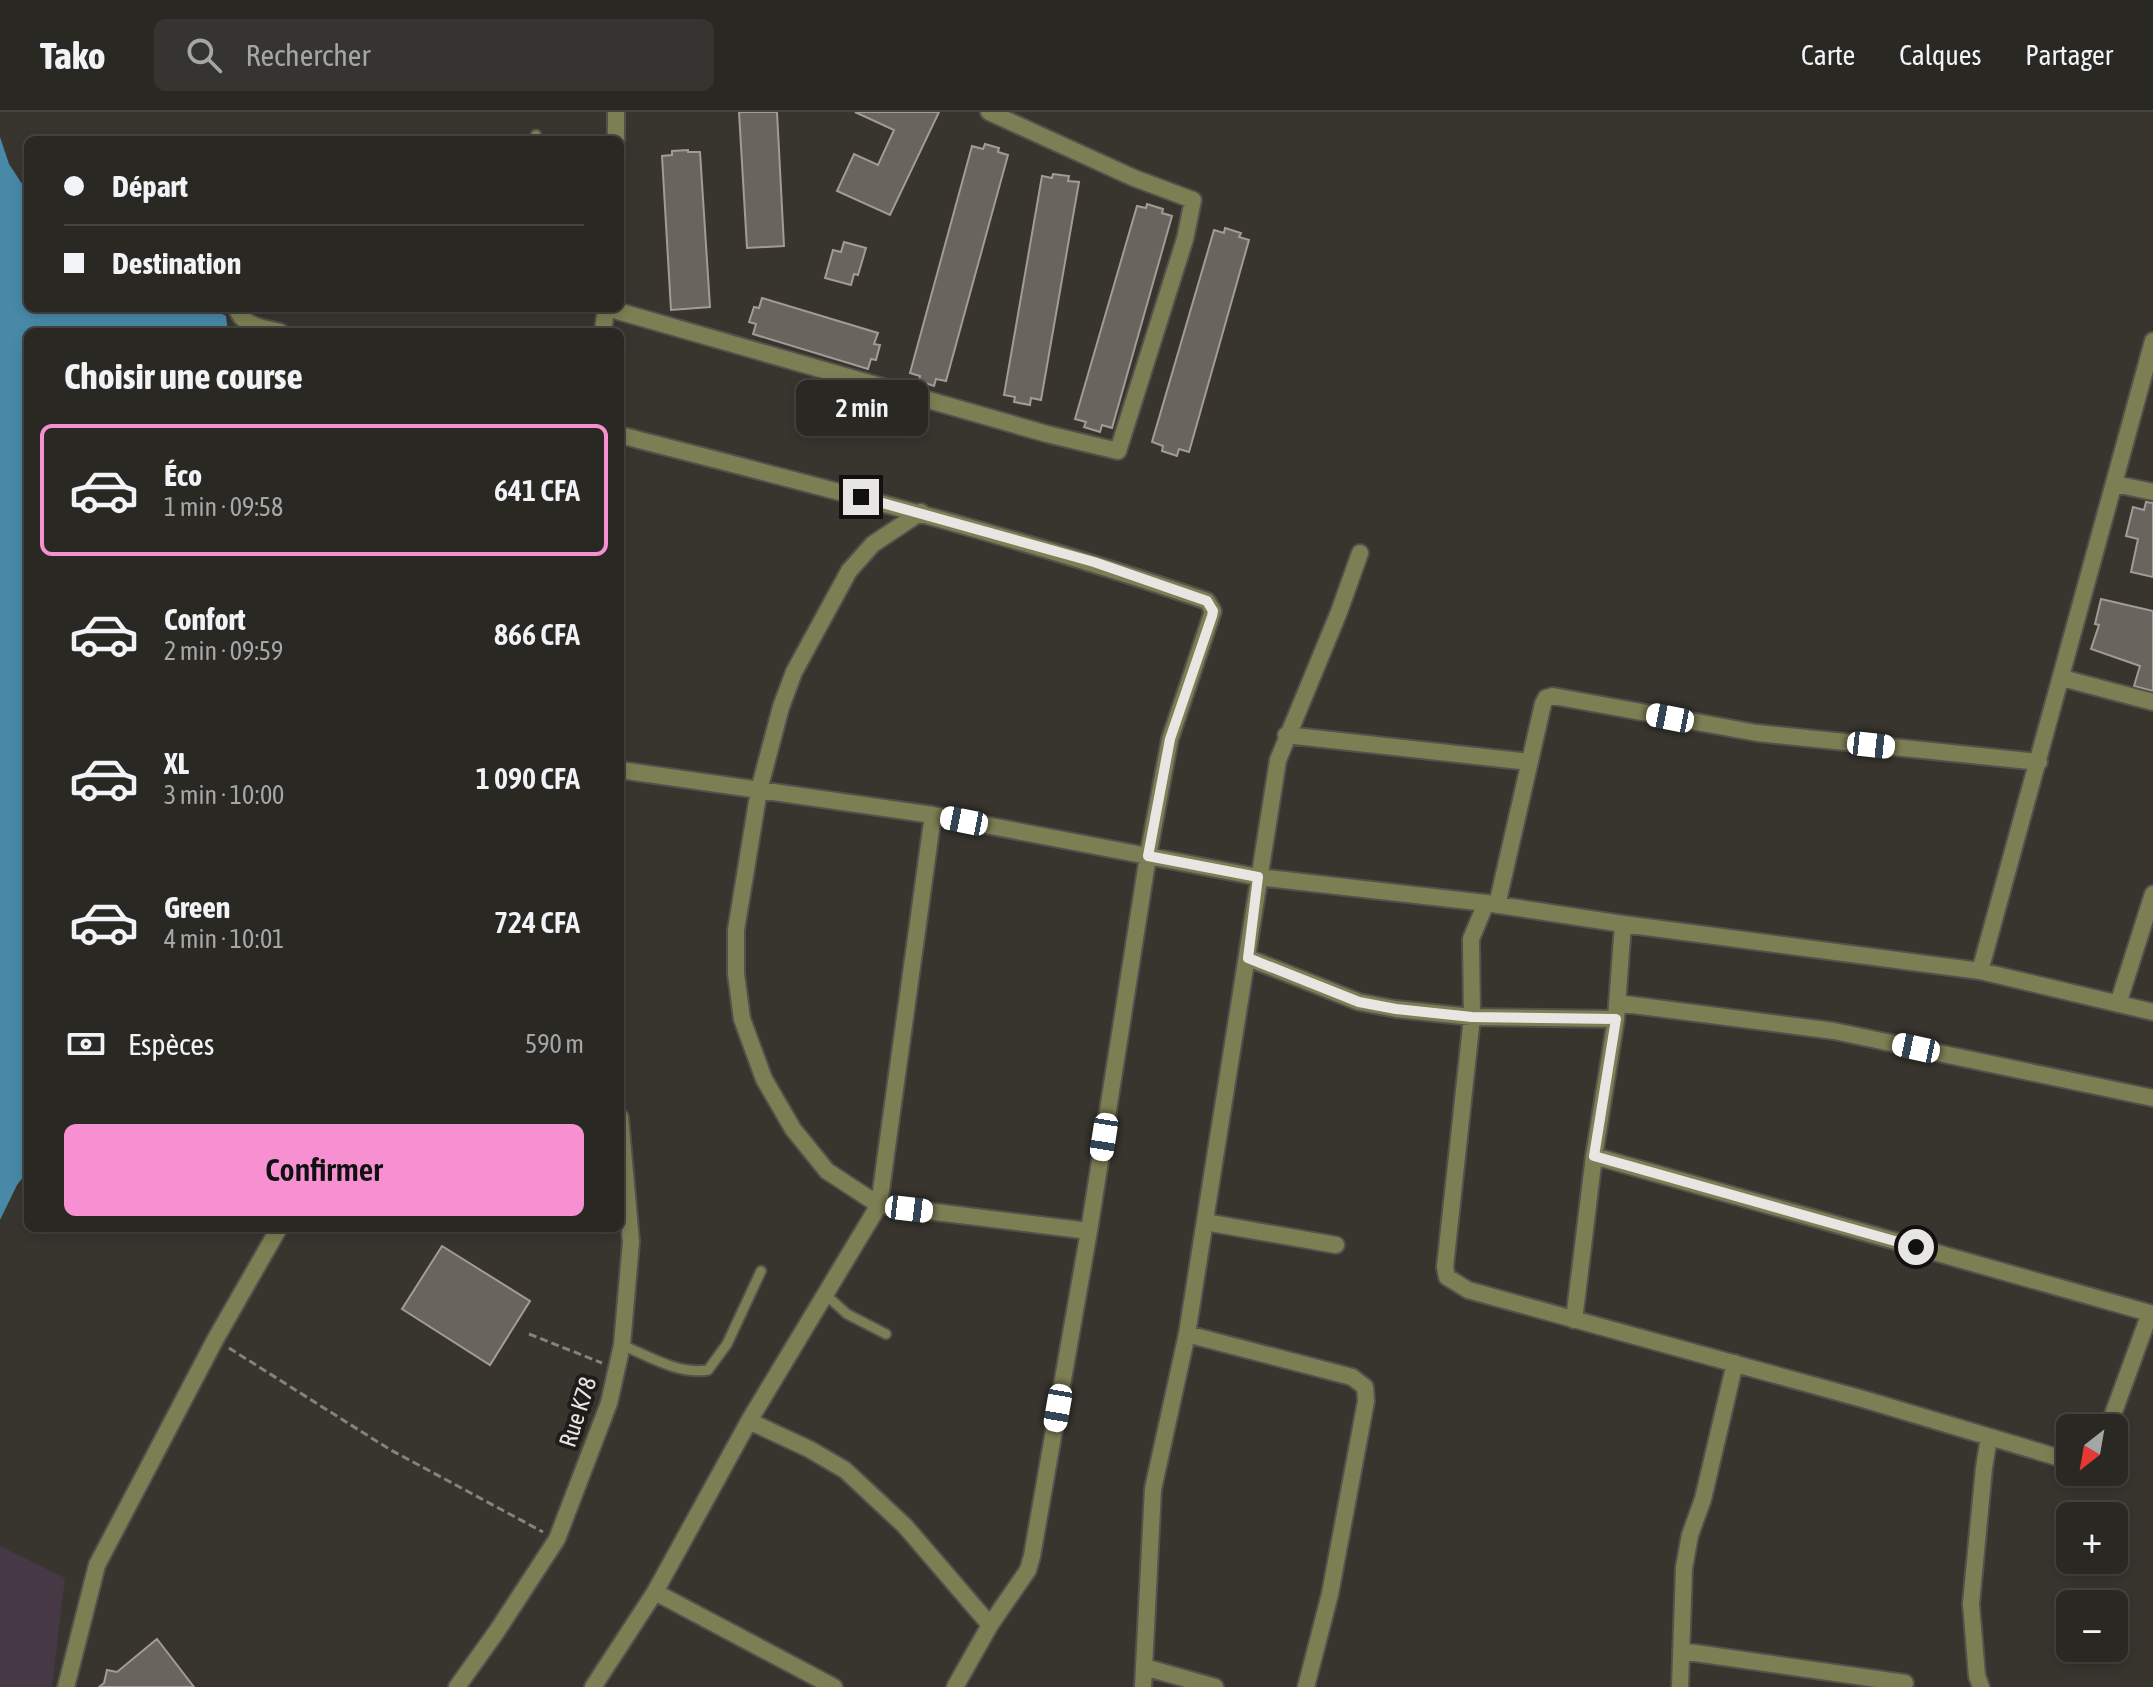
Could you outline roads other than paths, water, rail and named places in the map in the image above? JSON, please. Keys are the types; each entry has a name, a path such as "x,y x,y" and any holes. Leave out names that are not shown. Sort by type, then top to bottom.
{"street":[{"path":"616,112 616,136"},
{"path":"620,312 1047,434 1118,451 1185,239 1193,200 1134,178 989,112"},
{"path":"238,312 247,323 265,328"},
{"path":"1980,971 2153,341"},
{"path":"624,436 921,512 1094,562 1211,605 1212,616 1170,739 1032,1556 1028,1570 990,1625 955,1687"},
{"path":"2115,484 2153,492"},
{"path":"921,512 873,544 849,571 794,672 759,790 736,930 736,974 742,1019 764,1079 793,1129 827,1171 879,1205 1089,1231"},
{"path":"1143,1687 1153,1489 1187,1334 1278,760 1360,553"},
{"path":"2062,678 2153,702"},
{"path":"2039,762 1757,733 1553,696 1546,698 1492,904 1471,939 1472,1017 1445,1267 1447,1277 1468,1290 1735,1363 2056,1457"},
{"path":"1286,735 1529,762"},
{"path":"624,771 933,815 1258,877 1492,904 1980,971 2153,1012"},
{"path":"593,1687 655,1592 749,1421 879,1205 933,815"},
{"path":"2118,1004 2153,894"},
{"path":"1574,1320 1594,1156 1617,1011 1623,924"},
{"path":"1248,958 1359,1002 1472,1017 1617,1011 1834,1031 2153,1098"},
{"path":"1594,1156 2151,1313 2113,1414"},
{"name":"Rue K78","path":"457,1687 557,1539 609,1403 622,1345 631,1242 624,1162"},
{"path":"1205,1222 1336,1245"},
{"path":"66,1687 97,1565 215,1340 277,1232"},
{"path":"1187,1334 1352,1377 1365,1387 1366,1401 1330,1594 1306,1687"},
{"path":"1680,1687 1684,1568 1735,1363"},
{"path":"749,1421 845,1470 905,1526 990,1625"},
{"path":"1981,1687 1977,1676 1971,1604 1989,1437"},
{"path":"655,1592 834,1687"},
{"path":"1681,1651 1905,1683"},
{"path":"1144,1667 1215,1687"}],"lane":[{"path":"622,1345 696,1373 708,1370 727,1344 761,1271"},
{"path":"825,1294 847,1314 886,1334"}],"water":[{"path":"0,137 9,164 24,187 24,312 218,312 226,316 228,328 24,328 24,1176 0,1220"}]}
